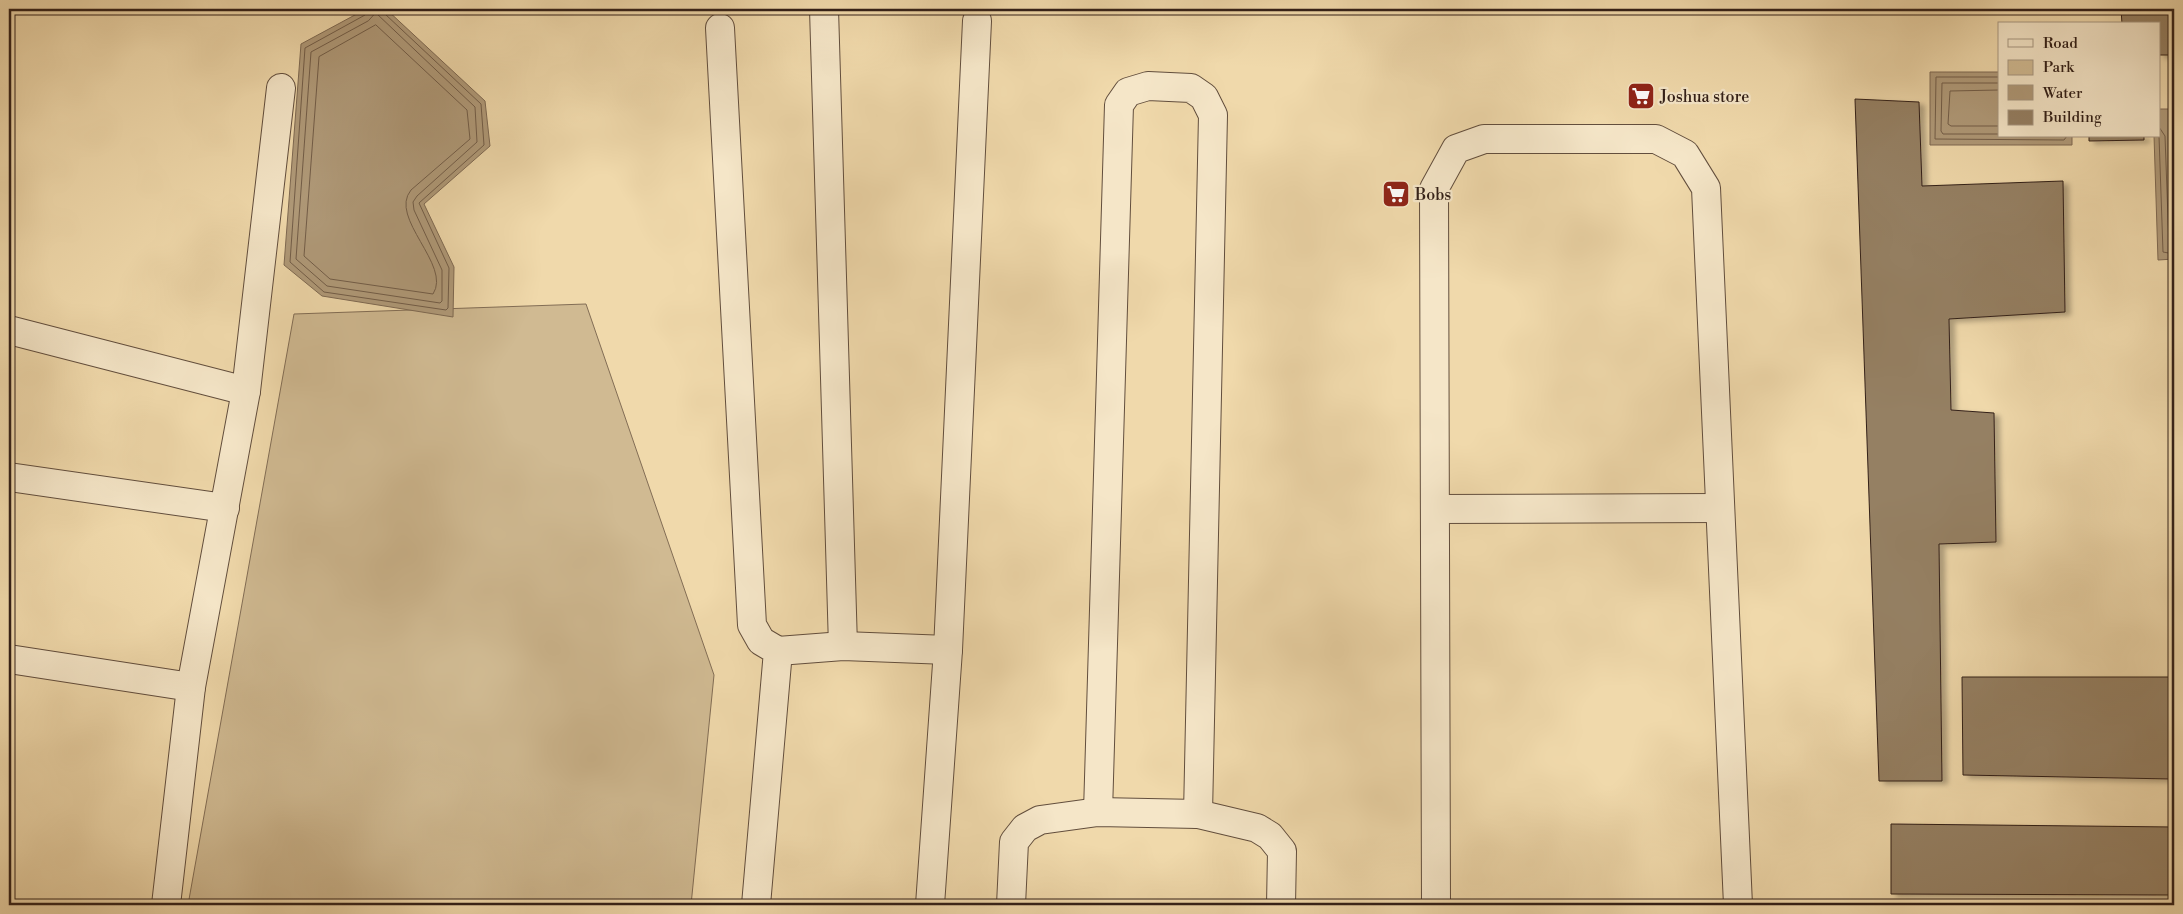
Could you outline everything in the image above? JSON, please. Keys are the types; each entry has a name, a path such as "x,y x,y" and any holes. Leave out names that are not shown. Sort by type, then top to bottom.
{"street":[{"path":"824,9 843,646"},
{"path":"930,905 948,650 976,20"},
{"path":"720,28 752,626 761,641 778,652 843,646 948,650"},
{"path":"1098,812 1119,105 1128,92 1148,86 1191,88 1204,97 1213,115 1198,814"},
{"path":"166,905 191,687 246,391 281,88"},
{"path":"1436,905 1434,189 1456,149 1484,139 1656,139 1685,154 1706,188 1738,905"},
{"path":"9,330 246,391"},
{"path":"9,477 225,508"},
{"path":"1434,509 1720,508"},
{"path":"756,905 778,652"},
{"path":"9,659 191,687"},
{"path":"1011,905 1014,842 1025,828 1040,820 1098,812 1198,814 1257,828 1270,836 1282,851 1282,905"}],"green space":[{"path":"586,304 714,675 691,905 188,905 294,314"}],"water":[{"path":"366,9 386,9 485,101 490,146 424,204 454,267 453,317 322,296 284,265 301,44"},
{"path":"1930,72 1998,72 1998,138 2072,138 2072,145 1930,145"},
{"path":"2160,109 2174,109 2174,259 2158,260 2154,138 2160,138"}],"building":[{"path":"2121,9 2174,9 2174,55 2160,55 2160,22 2122,22"},
{"path":"1855,99 1919,102 1922,186 2063,181 2065,312 1949,319 1951,410 1994,413 1996,542 1939,544 1942,781 1879,781"},
{"path":"2089,138 2144,138 2144,140 2089,141"},
{"path":"1962,677 2173,677 2172,779 1963,775"},
{"path":"1891,824 2174,827 2174,895 1891,894"},
{"path":"1994,902 1994,905 1914,905"}],"place":[{"name":"Joshua store","path":"1641,96"},
{"name":"Bobs","path":"1396,194"}]}
